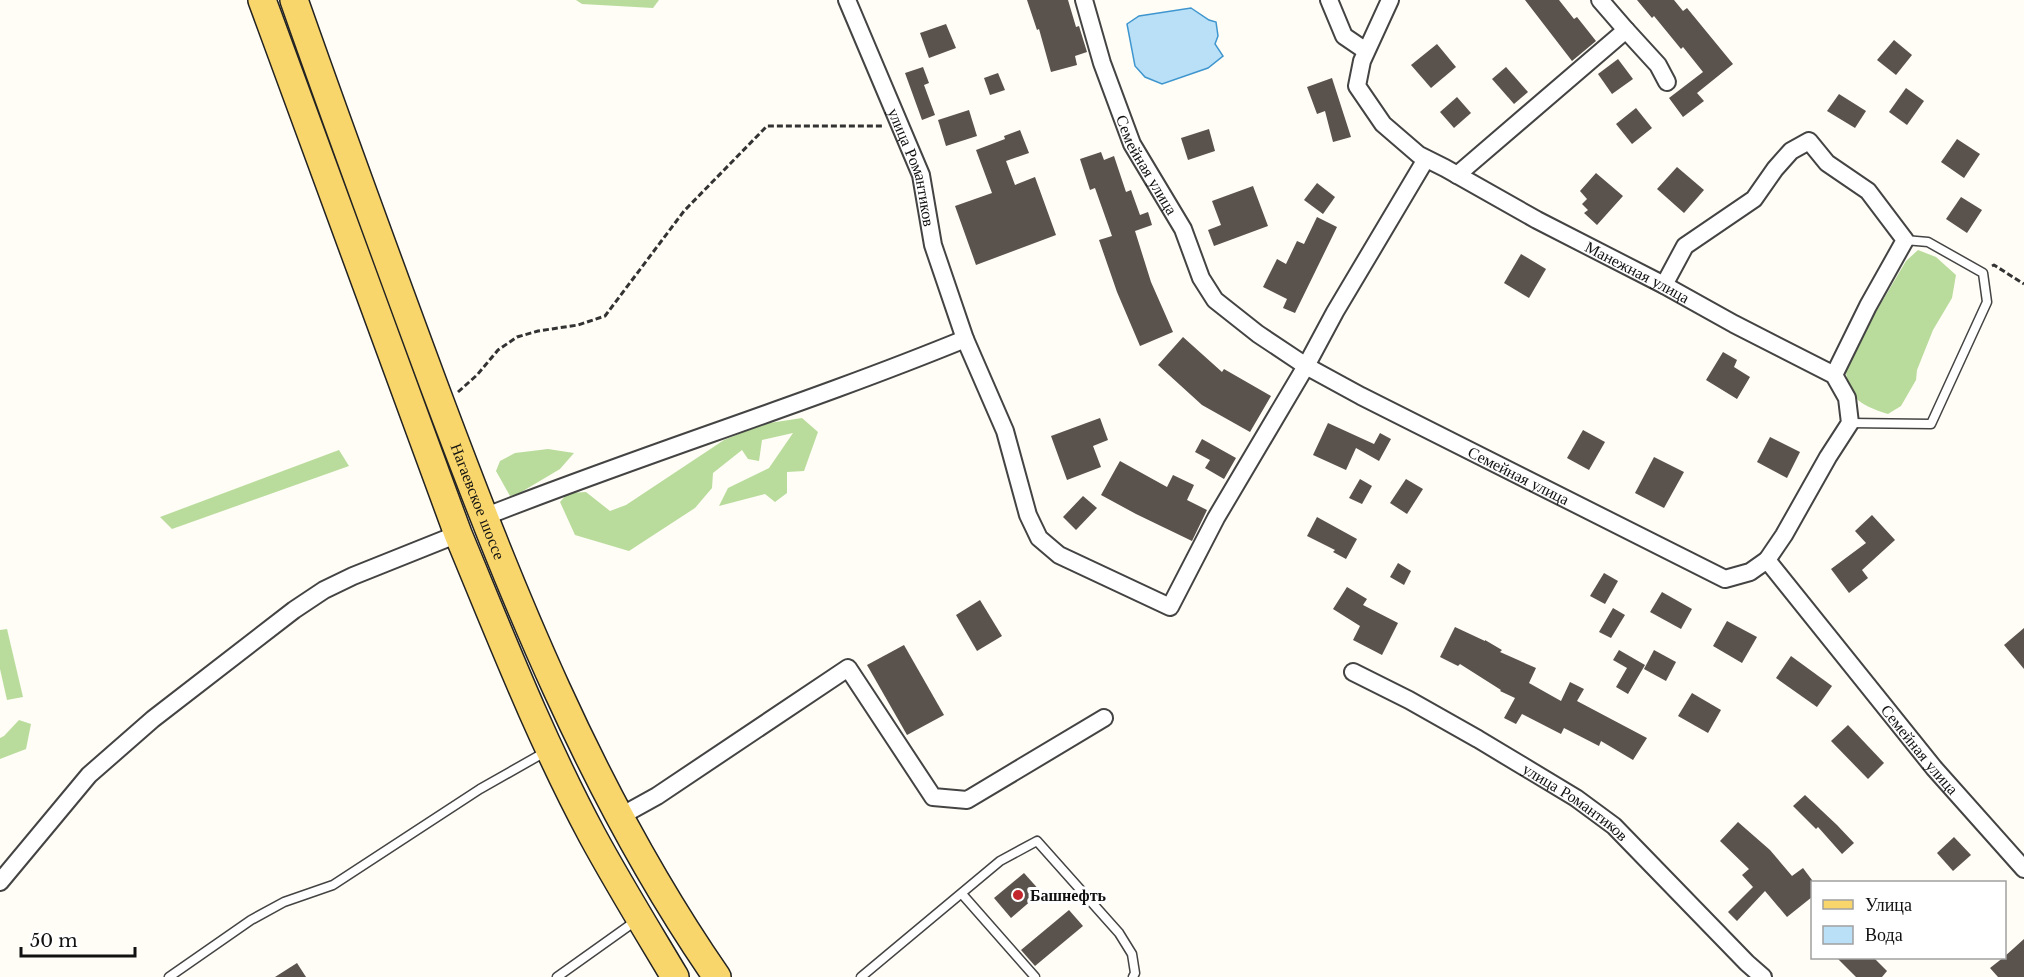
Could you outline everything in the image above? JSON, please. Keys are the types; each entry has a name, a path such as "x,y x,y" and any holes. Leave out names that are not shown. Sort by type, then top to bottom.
{"main road":[{"path":"251,0 338,228 411,405"},
{"name":"Нагаевское шоссе","path":"262,0 458,534 493,619 550,749 591,834 675,977"},
{"name":"Нагаевское шоссе","path":"294,0 343,140 440,400 522,611 573,725 619,816 665,897 717,977"},
{"path":"302,0 343,140"}],"street":[{"name":"улица Романтиков","path":"847,0 921,175 933,245 965,339 1005,431 1028,515 1040,538 1059,555 1170,607 1216,518 1306,366"},
{"name":"Семейная улица","path":"1084,0 1102,63 1132,144 1183,229 1201,278 1215,300 1258,334 1306,366 1454,444 1725,579 1750,572 1767,560 1934,768 2024,869"},
{"path":"1329,0 1344,36 1366,51"},
{"name":"Манежная улица","path":"1390,0 1362,61 1357,86 1383,124 1419,155 1537,220 1834,375"},
{"path":"1600,0 1658,65 1667,82"},
{"path":"1457,175 1626,30"},
{"path":"1664,285 1685,246 1754,199 1791,151 1809,141 1827,163 1868,191 1905,240 1868,306 1834,375 1847,398 1850,423 1767,560"},
{"path":"1306,366 1335,312 1426,159"},
{"path":"484,517 635,459 875,376 965,339"},
{"path":"0,882 88,775 153,718 294,610 324,590 353,576 458,534"},
{"path":"619,816 657,796 848,668 933,798 967,800 1104,718"},
{"name":"улица Романтиков","path":"1353,672 1478,739 1576,798 1614,826 1763,977"}],"lane":[{"path":"1850,423 1931,424 1987,303 1983,273 1928,242 1905,240"},
{"path":"169,977 251,920 284,902 333,885 480,789 550,749"},
{"path":"861,977 1000,861 1037,841 1119,933 1132,954 1135,973 1133,977"},
{"path":"962,894 1035,977"},
{"path":"557,977 640,918"},
{"path":"697,949 728,977"}],"path":[{"path":"440,400 462,390 498,350 517,337 538,331 578,325 605,316 684,211 766,126 852,128 901,126"},
{"path":"1983,273 1994,265 2024,284"}],"green space":[{"path":"576,0 659,0 653,8 582,4"},
{"path":"1918,250 1936,257 1956,275 1952,298 1933,330 1917,370 1916,380 1901,406 1888,414 1869,407 1856,398 1846,376 1845,364 1906,261"},
{"path":"802,418 818,432 804,471 787,472 787,493 775,502 765,494 719,506 728,488 769,468 793,433 762,440 759,461 748,459 742,450 713,473 712,488 695,508 629,551 575,535 560,502 568,493 586,492 610,511 626,505 724,440 763,424"},
{"path":"548,449 574,453 560,469 518,494 510,496 496,471 500,461 515,453"},
{"path":"339,450 349,466 172,529 160,517"},
{"path":"7,629 23,697 7,700 0,669 0,630"},
{"path":"19,720 31,724 26,749 0,759 0,738"}],"water":[{"path":"1191,8 1216,22 1218,36 1215,44 1223,56 1208,68 1162,84 1145,77 1135,66 1127,24 1139,16"}],"building":[{"path":"1027,0 1068,0 1087,52 1075,56 1077,65 1051,72 1039,29 1037,30"},
{"path":"1525,0 1559,0 1574,19 1577,17 1596,41 1572,61"},
{"path":"1637,0 1674,0 1683,11 1687,8 1733,64 1697,93 1704,101 1683,117 1669,98 1703,72 1683,47 1681,49 1654,16 1652,18"},
{"path":"946,24 956,48 929,58 920,33"},
{"path":"1894,40 1912,55 1896,75 1877,60"},
{"path":"1437,44 1456,67 1431,88 1411,65"},
{"path":"1618,59 1633,79 1612,94 1598,74"},
{"path":"923,67 929,83 924,85 935,115 922,120 905,73"},
{"path":"1506,67 1528,92 1514,104 1492,79"},
{"path":"998,73 1005,90 990,95 984,78"},
{"path":"1332,78 1351,137 1333,142 1325,111 1317,114 1307,87"},
{"path":"1906,88 1924,101 1907,125 1889,112"},
{"path":"1839,94 1866,111 1855,128 1827,111"},
{"path":"1457,97 1471,113 1454,128 1440,112"},
{"path":"1636,108 1652,128 1632,144 1616,124"},
{"path":"969,110 977,136 946,146 938,120"},
{"path":"1209,129 1215,151 1188,160 1181,138"},
{"path":"1020,130 1029,153 1006,161 1015,185 1035,177 1056,235 976,265 955,206 992,193 976,150 1005,139 1004,136"},
{"path":"1957,139 1980,154 1964,178 1941,162"},
{"path":"1101,152 1104,160 1114,156 1126,192 1131,190 1140,215 1148,212 1152,225 1135,231 1151,282 1173,332 1140,346 1117,292 1099,240 1112,236 1095,188 1090,190 1080,159"},
{"path":"1677,167 1704,190 1684,213 1657,189"},
{"path":"1596,173 1623,196 1597,225 1584,213 1588,210 1582,204 1587,199 1580,191"},
{"path":"1317,183 1335,197 1323,214 1304,200"},
{"path":"1253,186 1268,226 1214,246 1208,230 1221,225 1212,201"},
{"path":"1961,197 1982,210 1967,233 1946,219"},
{"path":"1317,217 1337,227 1295,313 1283,308 1287,299 1263,287 1277,259 1286,264 1297,241 1304,244"},
{"path":"1521,254 1546,269 1529,298 1504,283"},
{"path":"1183,337 1222,372 1224,369 1271,396 1250,432 1202,405 1158,365"},
{"path":"1723,352 1737,360 1734,367 1750,377 1737,399 1706,380"},
{"path":"1100,418 1108,440 1093,446 1101,467 1067,480 1051,436"},
{"path":"1328,423 1374,444 1380,433 1391,439 1379,461 1356,448 1346,470 1313,455"},
{"path":"1583,430 1605,442 1589,470 1567,458"},
{"path":"1770,437 1800,452 1787,478 1757,462"},
{"path":"1202,439 1236,458 1224,479 1205,468 1210,460 1195,452"},
{"path":"1654,457 1684,472 1664,508 1635,493"},
{"path":"1120,461 1167,487 1173,475 1194,485 1187,500 1207,510 1192,541 1101,495"},
{"path":"1360,479 1372,486 1362,504 1349,498"},
{"path":"1406,479 1423,489 1407,514 1390,503"},
{"path":"1083,496 1097,508 1076,530 1063,517"},
{"path":"1872,515 1895,540 1862,570 1868,578 1849,593 1831,569 1866,543 1855,531"},
{"path":"1317,517 1357,539 1346,559 1333,552 1335,550 1307,536"},
{"path":"1398,563 1411,571 1404,585 1390,577"},
{"path":"1604,573 1618,581 1605,604 1590,596"},
{"path":"1347,587 1367,599 1363,605 1398,623 1382,655 1353,640 1360,626 1333,609"},
{"path":"1662,592 1692,609 1681,629 1650,612"},
{"path":"980,600 1002,636 977,651 956,615"},
{"path":"1613,608 1625,615 1611,638 1599,632"},
{"path":"1727,621 1757,637 1742,663 1713,646"},
{"path":"1455,627 1485,640 1502,650 1500,652 1536,668 1529,683 1561,701 1570,682 1584,689 1577,701 1647,738 1633,760 1601,741 1599,746 1564,728 1561,734 1522,714 1516,724 1504,718 1515,698 1500,691 1460,664 1458,666 1440,657"},
{"path":"2024,628 2024,669 2004,645"},
{"path":"904,645 944,715 907,735 867,665"},
{"path":"1619,650 1645,665 1628,694 1616,687 1627,668 1613,660"},
{"path":"1654,650 1676,662 1666,681 1644,669"},
{"path":"1791,656 1832,686 1817,707 1776,678"},
{"path":"1692,693 1721,710 1708,733 1678,716"},
{"path":"1848,725 1884,763 1868,779 1831,741"},
{"path":"1805,795 1854,843 1842,854 1818,827 1816,829 1793,806"},
{"path":"1738,822 1770,850 1792,876 1803,868 1812,880 1811,898 1787,917 1765,891 1737,921 1728,912 1753,887 1742,875 1749,869 1720,841"},
{"path":"1954,837 1971,855 1953,871 1937,853"},
{"name":"Башнефть","path":"1024,873 1041,892 1011,918 994,898"},
{"path":"1069,910 1083,926 1035,966 1021,950"},
{"path":"2024,939 2024,977 1998,977 1990,968 2001,959 2006,959 2006,955"},
{"path":"1838,959 1875,959 1887,971 1882,977 1856,977"},
{"path":"297,963 306,977 275,977"}],"place":[{"name":"Башнефть","path":"1018,895"}]}
